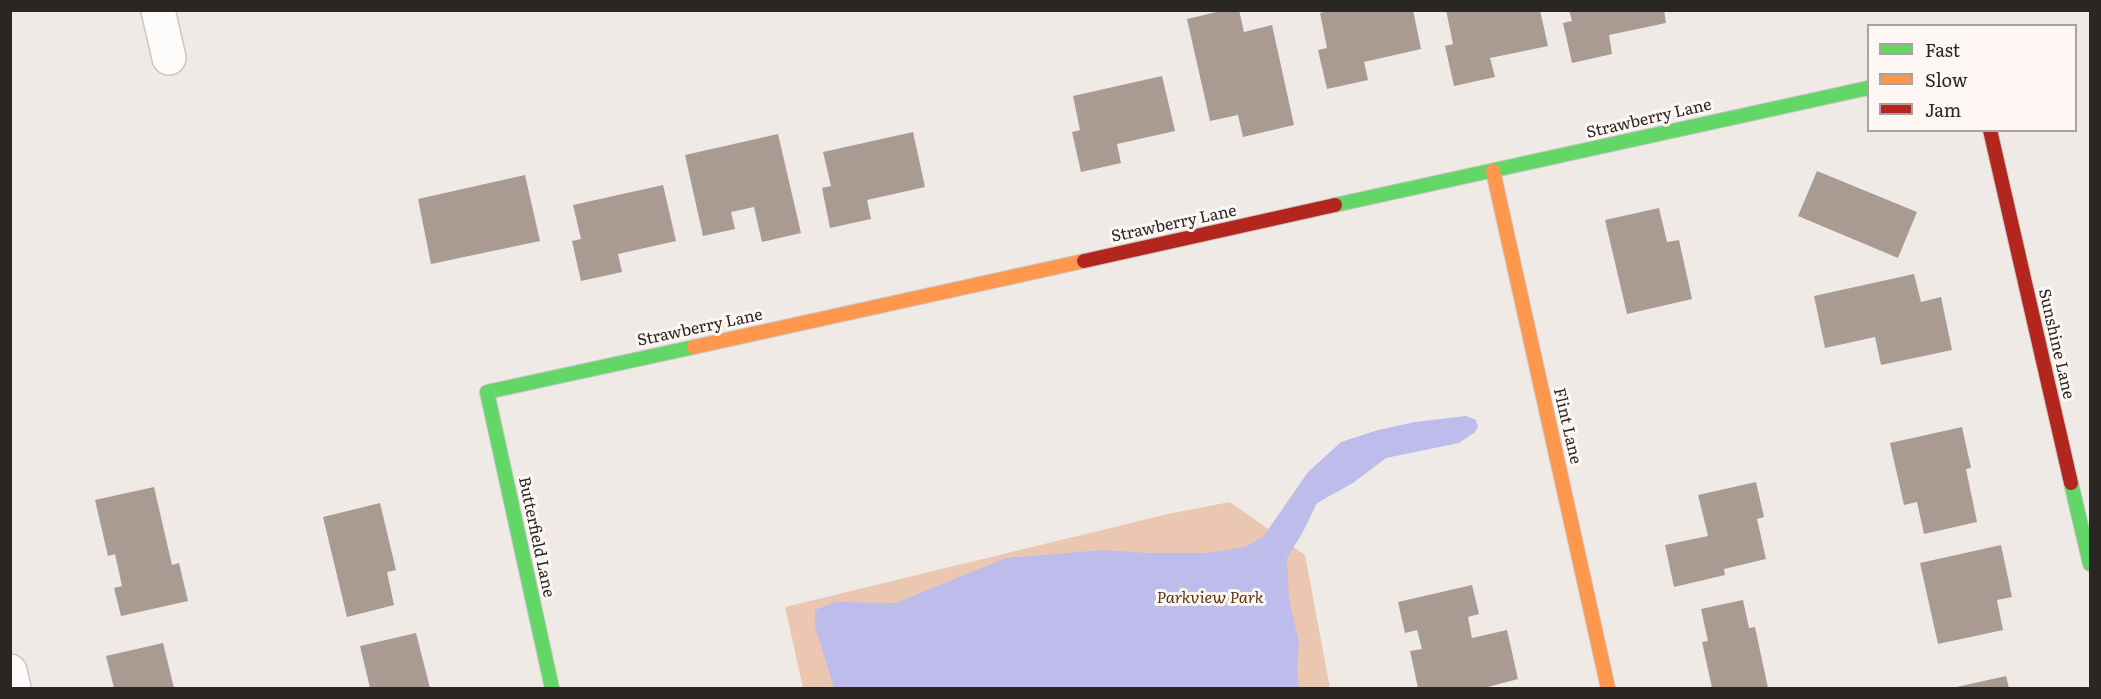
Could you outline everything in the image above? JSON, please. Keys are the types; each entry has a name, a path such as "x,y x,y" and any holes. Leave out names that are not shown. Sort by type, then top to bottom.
{"street":[{"path":"158,10 169,58"},
{"name":"Strawberry Lane","path":"487,392 1867,88"},
{"name":"Sunshine Lane","path":"1990,132 2091,564"},
{"name":"Flint Lane","path":"1493,171 1608,688"},
{"name":"Butterfield Lane","path":"487,392 552,688"},
{"path":"10,671 14,688"}],"green space":[{"name":"Parkview Park","path":"1230,502 1305,555 1330,688 803,688 785,607 1168,514"}],"water":[{"name":"Parkview Park","path":"1466,416 1476,420 1478,427 1474,433 1459,443 1386,458 1353,483 1317,503 1287,558 1289,599 1299,642 1297,670 1299,688 834,688 815,626 815,610 835,602 896,603 1006,558 1103,550 1206,553 1245,547 1263,537 1308,472 1341,442 1378,430 1415,422"}],"building":[{"path":"1225,10 1239,10 1244,32 1272,25 1294,125 1243,137 1238,115 1210,121 1187,19"},
{"path":"1333,10 1413,10 1421,49 1364,62 1368,80 1327,89 1318,50 1327,48 1320,13"},
{"path":"1446,10 1540,10 1548,46 1490,58 1495,77 1454,86 1445,46 1453,44"},
{"path":"1569,10 1664,10 1666,23 1609,35 1612,54 1572,63 1563,23 1572,21"},
{"path":"1162,76 1175,131 1117,144 1121,163 1081,172 1072,132 1080,130 1073,96"},
{"path":"913,132 925,187 867,200 871,219 830,228 822,188 831,186 823,152"},
{"path":"778,134 801,233 762,242 754,207 731,212 735,229 703,236 685,155"},
{"path":"1817,171 1917,212 1898,258 1798,216"},
{"path":"525,175 540,241 431,264 418,199"},
{"path":"663,185 676,241 618,254 622,272 581,281 572,241 581,239 573,205"},
{"path":"1659,208 1667,242 1679,240 1692,299 1627,314 1605,220"},
{"path":"1914,274 1921,302 1941,297 1952,350 1881,365 1875,337 1825,348 1814,296"},
{"path":"1962,427 1971,468 1966,469 1977,522 1924,534 1917,502 1904,505 1890,443"},
{"path":"1756,482 1764,517 1757,519 1766,559 1724,569 1725,575 1674,587 1665,545 1708,536 1698,495"},
{"path":"154,487 172,565 179,563 188,601 121,616 114,588 122,586 115,554 108,556 95,500"},
{"path":"380,503 396,570 387,572 394,605 347,617 323,517"},
{"path":"2001,545 2012,597 1997,600 2003,630 1938,644 1920,563"},
{"path":"1472,585 1479,614 1468,617 1472,638 1507,630 1518,679 1484,688 1418,688 1410,651 1422,649 1417,630 1405,633 1398,602"},
{"path":"1743,600 1749,628 1755,627 1768,688 1712,688 1702,642 1708,641 1701,609"},
{"path":"416,633 430,688 370,688 360,646"},
{"path":"163,643 174,688 114,688 106,656"},
{"path":"2006,676 2009,688 1952,688"}],"traffic: fast":[{"path":"1335,205 1867,88"},
{"path":"552,688 487,392 694,347"},
{"path":"2071,483 2090,564"}],"traffic: slow":[{"path":"1493,171 1608,688"},
{"path":"694,347 1084,261"}],"traffic: jam":[{"path":"1990,132 2071,483"},
{"path":"1084,261 1335,205"}]}
